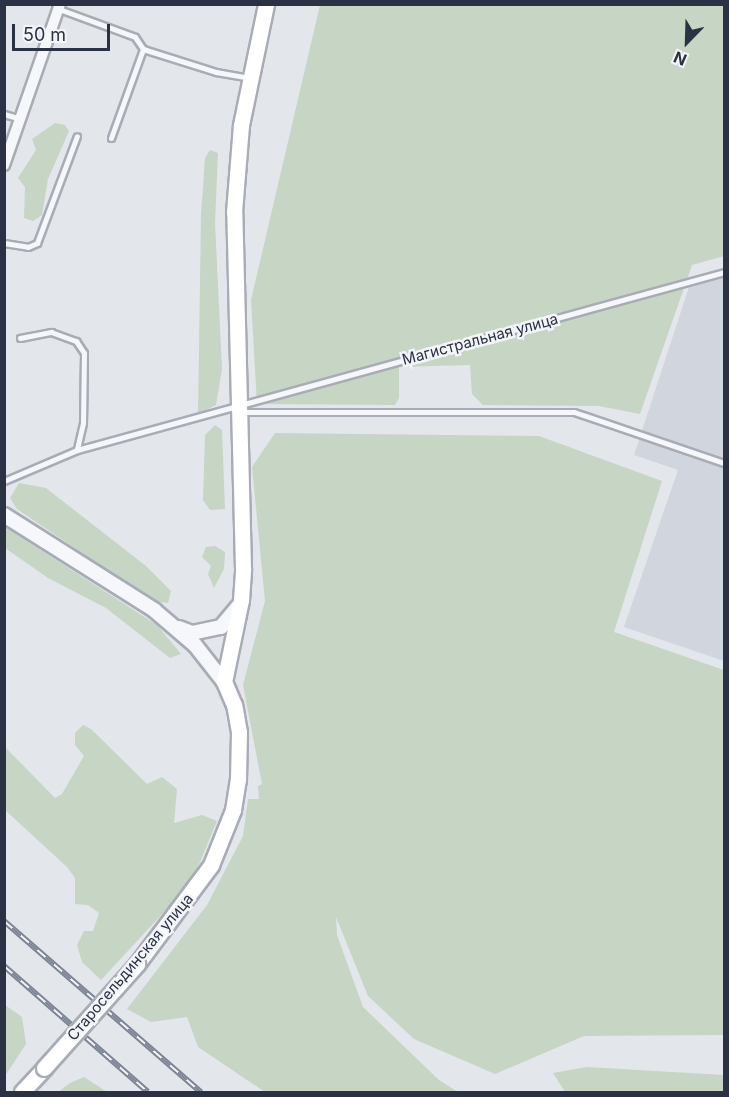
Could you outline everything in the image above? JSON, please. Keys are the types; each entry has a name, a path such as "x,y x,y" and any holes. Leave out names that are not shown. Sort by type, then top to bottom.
{"main road":[{"path":"224,682 241,600 234,212 249,78 266,4"},
{"name":"Старосельдинская улица","path":"22,1092 137,964 173,920 211,865 233,810 238,780 239,732 234,705 224,682"}],"street":[{"path":"4,165 60,7"},
{"name":"Старосельдинская улица","path":"4,515 118,585 174,626 195,645 224,682"},
{"path":"174,626 192,633 221,627 241,600"}],"lane":[{"path":"60,7 135,37 143,49 216,72 249,78"},
{"path":"111,138 143,49"},
{"path":"4,114 20,119"},
{"path":"4,243 28,247 37,243 77,136"},
{"name":"Магистральная улица","path":"4,481 9,476 52,464 77,450 236,409 724,272"},
{"path":"21,338 51,332 76,341 84,353 83,423 77,450"},
{"path":"236,409 574,412 724,463"}],"shaded area":[{"path":"724,278 724,661 624,627 678,470 634,455 689,287"}],"green space":[{"path":"320,5 724,5 724,256 692,265 640,414 599,406 483,405 472,394 470,365 399,367 399,398 395,405 257,404 251,300"},
{"path":"55,123 65,125 69,131 48,179 42,215 33,221 24,218 25,187 18,178 36,150 32,139"},
{"path":"210,150 218,153 215,223 222,369 216,405 198,414 201,215 205,158"},
{"path":"215,425 222,430 225,509 210,510 203,500 205,435"},
{"path":"275,433 539,436 662,481 614,632 724,670 724,1035 584,1036 495,1074 414,1039 368,996 336,917 337,935 363,1007 439,1080 458,1092 265,1092 198,1047 187,1017 151,1022 127,1009 207,905 243,836 248,799 259,799 258,786 262,784 243,685 265,601 252,467"},
{"path":"19,483 46,488 146,566 171,591 168,603 153,601 17,509 10,498"},
{"path":"5,527 157,625 181,654 170,658 106,608 48,578 5,548"},
{"path":"215,546 225,552 224,569 214,588 208,574 211,566 202,557 206,547"},
{"path":"83,725 91,729 147,784 162,777 177,789 174,823 202,815 217,821 198,867 174,901 101,980 82,962 77,945 84,931 93,931 99,913 88,905 75,904 75,878 67,867 5,810 5,747 55,798 62,794 84,756 75,745 75,733"},
{"path":"5,1005 22,1017 26,1044 5,1076"},
{"path":"587,1067 724,1075 724,1092 565,1092 553,1073"},
{"path":"84,1077 107,1092 58,1092 70,1083"}],"railway":[{"path":"4,921 201,1092"},
{"path":"4,966 148,1092"}]}
